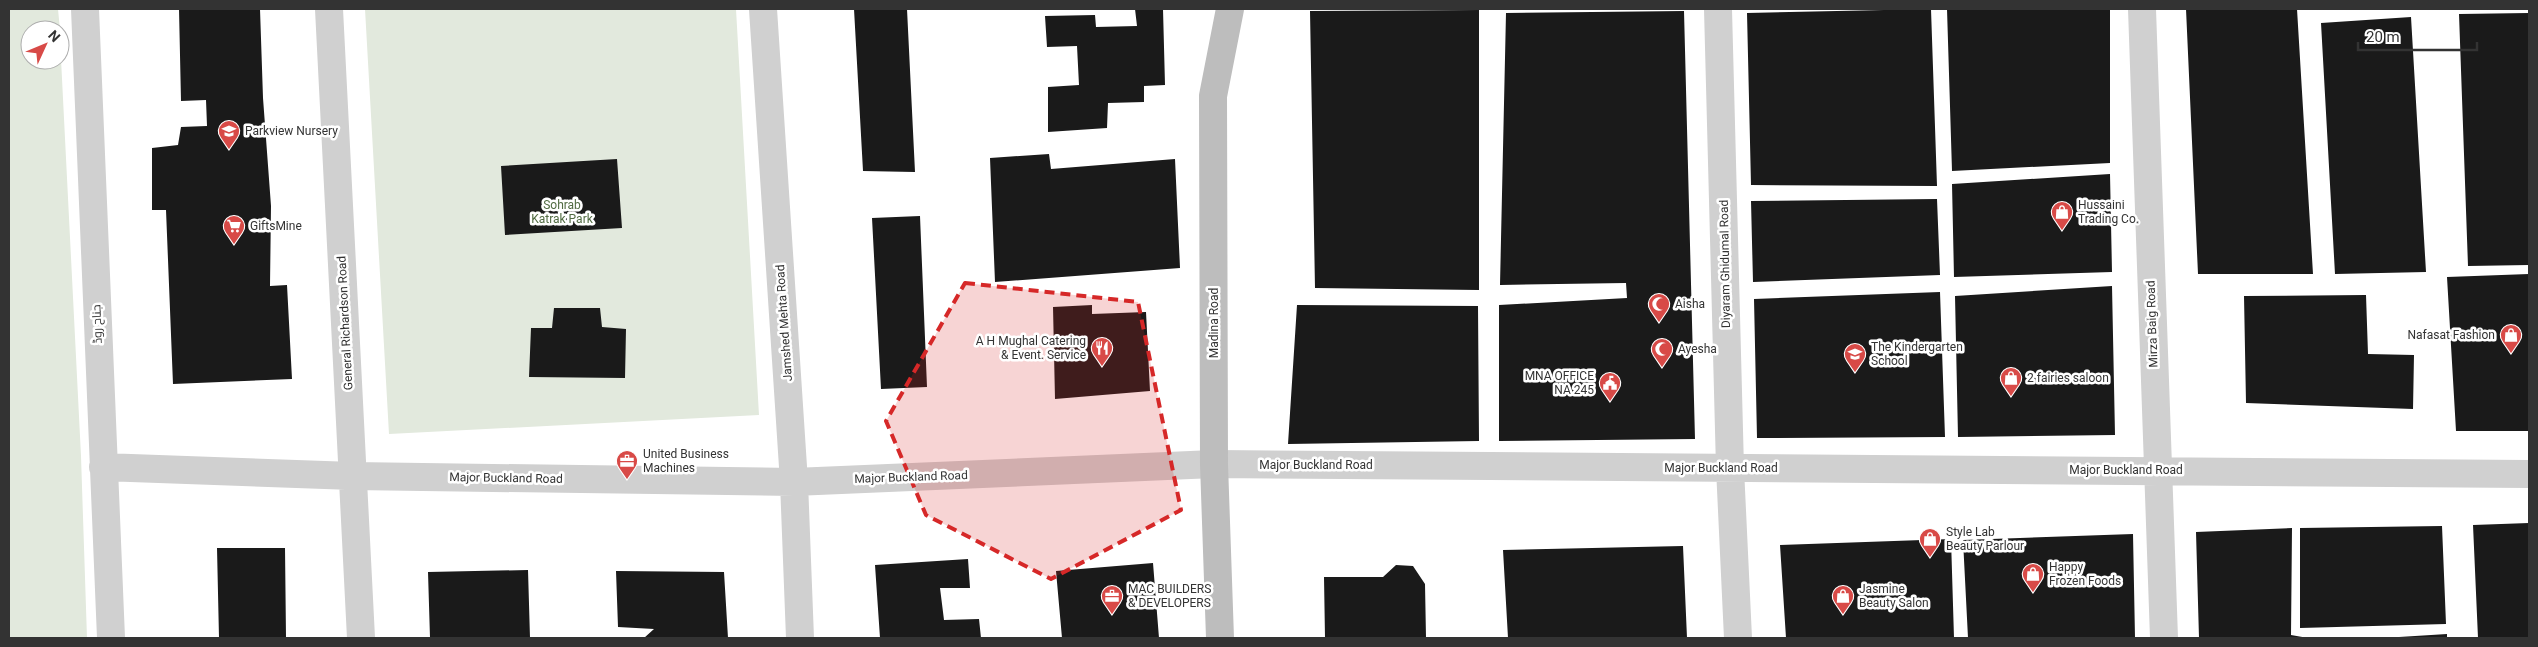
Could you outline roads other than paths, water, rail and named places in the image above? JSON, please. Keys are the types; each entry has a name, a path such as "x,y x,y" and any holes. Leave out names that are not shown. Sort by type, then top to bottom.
{"main road":[{"name":"Madina Road","path":"1220,638 1214,464 1214,96 1230,9"}],"street":[{"name":"جناح روڈ","path":"85,9 111,638"},
{"name":"General Richardson Road","path":"329,9 361,638"},
{"name":"Jamshed Mehta Road","path":"764,9 794,482 800,638"},
{"name":"Diyaram Ghidumal Road","path":"1718,9 1730,468 1738,638"},
{"name":"Mirza Baig Road","path":"2142,9 2164,638"},
{"name":"Major Buckland Road","path":"103,467 353,476 794,482 1214,464 2529,474"}],"place":[{"name":"Parkview Nursery","path":"229,150"},
{"name":"Hussaini Trading Co.","path":"2062,231"},
{"name":"GiftsMine","path":"234,245"},
{"name":"Aisha","path":"1659,323"},
{"name":"Nafasat Fashion","path":"2511,354"},
{"name":"A H Mughal Catering & Event. Service","path":"1102,367"},
{"name":"Ayesha","path":"1662,368"},
{"name":"The Kindergarten School","path":"1855,373"},
{"name":"2 fairies saloon","path":"2011,397"},
{"name":"MNA OFFICE NA 245","path":"1610,402"},
{"name":"United Business Machines","path":"627,480"},
{"name":"Style Lab Beauty Parlour","path":"1930,558"},
{"name":"Happy Frozen Foods","path":"2033,593"},
{"name":"MAC BUILDERS & DEVELOPERS","path":"1112,615"},
{"name":"Jasmine Beauty Salon","path":"1843,615"}],"park label":[{"name":"Sohrab Katrak Park","path":"562,212"}]}
